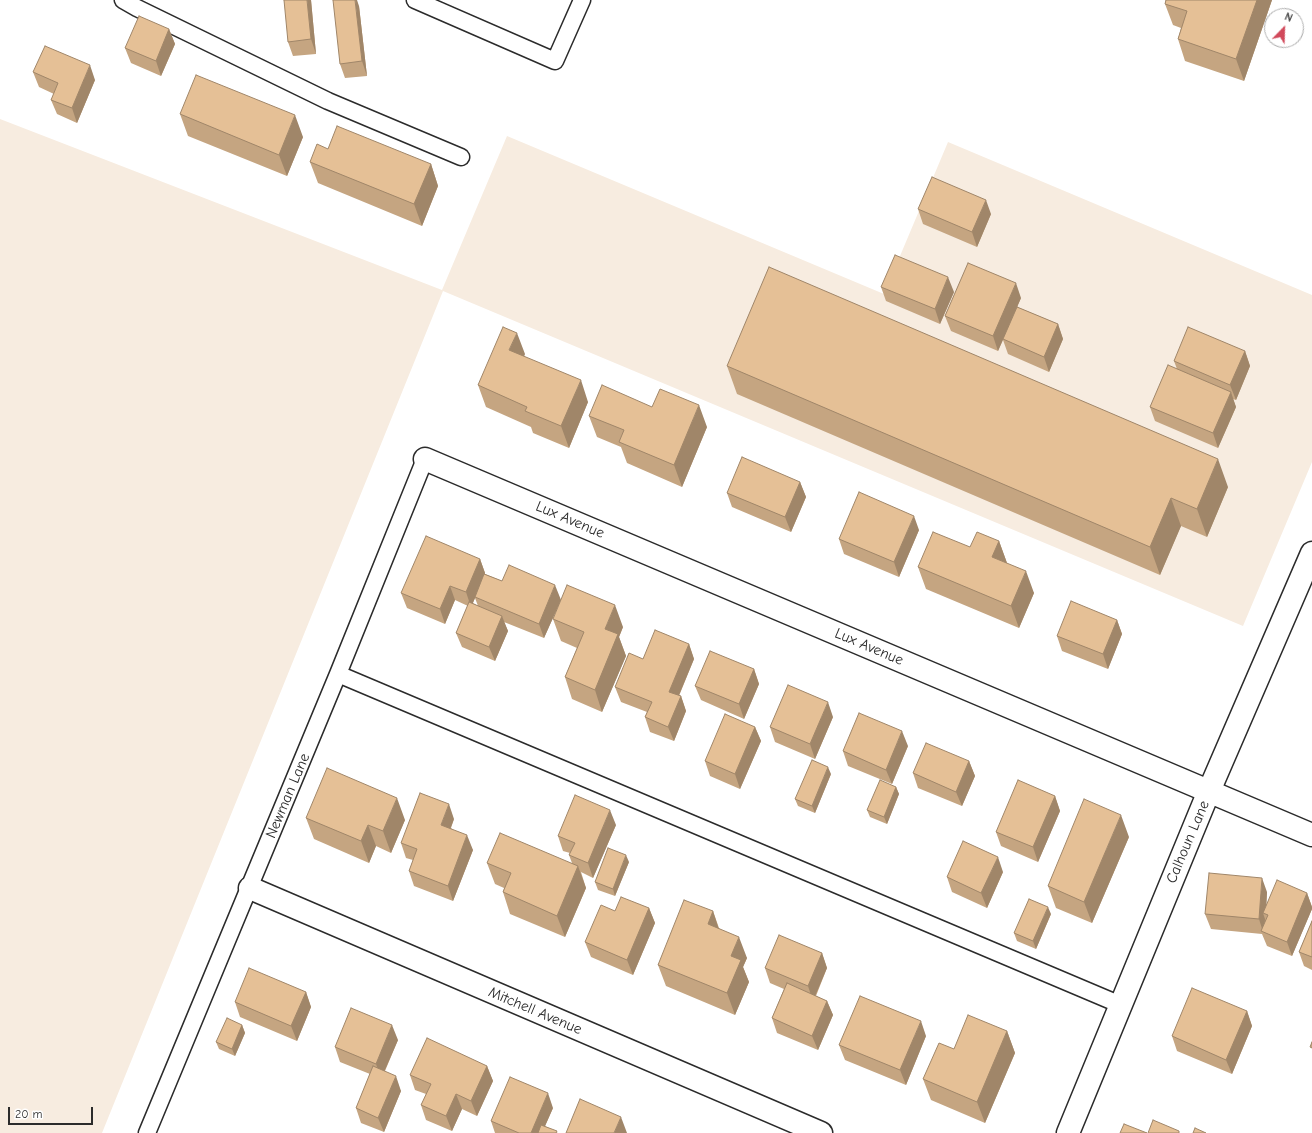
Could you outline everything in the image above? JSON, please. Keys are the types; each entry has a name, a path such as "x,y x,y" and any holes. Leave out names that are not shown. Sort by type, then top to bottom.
{"street":[{"name":"Lux Avenue","path":"425,459 1312,835"},
{"name":"Calhoun Lane","path":"1068,1133 1209,791 1312,553"},
{"name":"Mitchell Avenue","path":"250,888 821,1133"}],"lane":[{"path":"123,0 144,12 328,101 461,157"},
{"path":"415,0 555,61 582,0"},
{"name":"Newman Lane","path":"146,1133 250,888 425,459"},
{"path":"338,674 1120,1006"}],"shaded area":[{"path":"0,119 442,290 507,136 884,294 948,142 1312,295 1312,462 1243,626 443,291 102,1133 0,1133"}],"building":[{"path":"284,0 307,0 311,39 288,42"},
{"path":"333,0 355,0 362,61 340,64"},
{"path":"1166,0 1257,0 1236,59 1178,39 1187,11 1165,4"},
{"path":"139,16 169,29 156,61 125,48"},
{"path":"45,46 90,65 72,108 51,100 58,83 33,72"},
{"path":"196,75 295,115 279,155 180,114"},
{"path":"337,126 431,164 414,204 310,162 317,144 328,149"},
{"path":"932,177 986,200 972,232 918,209"},
{"path":"895,255 948,277 935,309 881,287"},
{"path":"968,263 1016,283 993,336 945,316"},
{"path":"769,267 1218,459 1197,509 1171,498 1150,547 727,366"},
{"path":"1017,307 1058,324 1044,357 1003,339"},
{"path":"503,327 517,333 509,350 581,380 561,426 525,411 527,407 478,385"},
{"path":"1188,327 1245,351 1230,385 1174,361"},
{"path":"1168,365 1231,392 1213,433 1150,407"},
{"path":"602,385 652,407 660,389 699,405 674,465 619,442 624,430 589,416"},
{"path":"742,457 800,482 785,517 727,493"},
{"path":"859,492 914,516 894,562 839,539"},
{"path":"933,532 970,547 977,532 999,541 992,557 1026,571 1011,606 918,567"},
{"path":"426,536 480,559 466,592 450,586 440,609 401,593"},
{"path":"509,565 555,585 539,624 475,597 484,574 502,581"},
{"path":"567,585 615,605 605,629 618,634 595,690 565,677 584,632 553,619"},
{"path":"1071,601 1117,620 1103,654 1057,636"},
{"path":"469,602 502,616 489,647 456,633"},
{"path":"655,630 689,644 669,692 681,696 668,727 645,717 652,702 615,687 629,653 643,659"},
{"path":"710,651 754,669 739,704 695,686"},
{"path":"788,685 828,702 810,744 770,727"},
{"path":"859,713 902,731 886,770 843,751"},
{"path":"725,714 755,727 735,774 705,761"},
{"path":"926,743 969,761 956,792 913,773"},
{"path":"812,760 828,767 812,806 795,799"},
{"path":"327,768 397,798 383,831 368,825 361,841 306,818"},
{"path":"880,780 896,787 884,817 867,810"},
{"path":"1018,780 1055,796 1033,847 996,832"},
{"path":"420,793 449,804 441,825 467,835 448,886 409,871 417,849 401,843"},
{"path":"575,795 610,810 588,863 569,855 575,843 558,836"},
{"path":"1084,799 1121,815 1084,902 1048,886"},
{"path":"500,833 578,866 557,916 503,892 511,873 487,863"},
{"path":"963,841 998,857 981,893 947,877"},
{"path":"608,848 626,855 613,889 595,882"},
{"path":"1209,873 1262,878 1259,919 1205,914"},
{"path":"1277,880 1307,893 1287,942 1261,931 1268,915 1263,913"},
{"path":"621,897 649,908 627,960 585,942 601,905 615,911"},
{"path":"1029,899 1048,907 1033,941 1014,933"},
{"path":"684,900 713,911 708,924 739,937 731,956 741,960 727,993 658,965"},
{"path":"1312,921 1312,957 1299,952"},
{"path":"779,935 822,953 808,986 765,968"},
{"path":"249,968 306,992 291,1026 235,1002"},
{"path":"787,983 827,1001 812,1036 772,1018"},
{"path":"1192,988 1247,1011 1226,1060 1172,1036"},
{"path":"860,996 921,1021 900,1070 839,1045"},
{"path":"351,1008 392,1025 376,1064 335,1047"},
{"path":"968,1015 1007,1031 977,1102 923,1079 939,1043 954,1049"},
{"path":"227,1018 242,1025 232,1049 216,1042"},
{"path":"427,1038 487,1066 471,1101 456,1094 446,1116 421,1105 431,1084 410,1075"},
{"path":"373,1066 396,1076 378,1118 356,1108"},
{"path":"510,1077 548,1093 531,1133 519,1133 491,1121"},
{"path":"580,1099 621,1117 614,1133 566,1133"},
{"path":"1153,1120 1179,1131 1179,1133 1148,1133"},
{"path":"1124,1124 1147,1133 1120,1133"},
{"path":"541,1125 557,1131 556,1133 538,1133"},
{"path":"1195,1128 1206,1133 1193,1133"}]}
